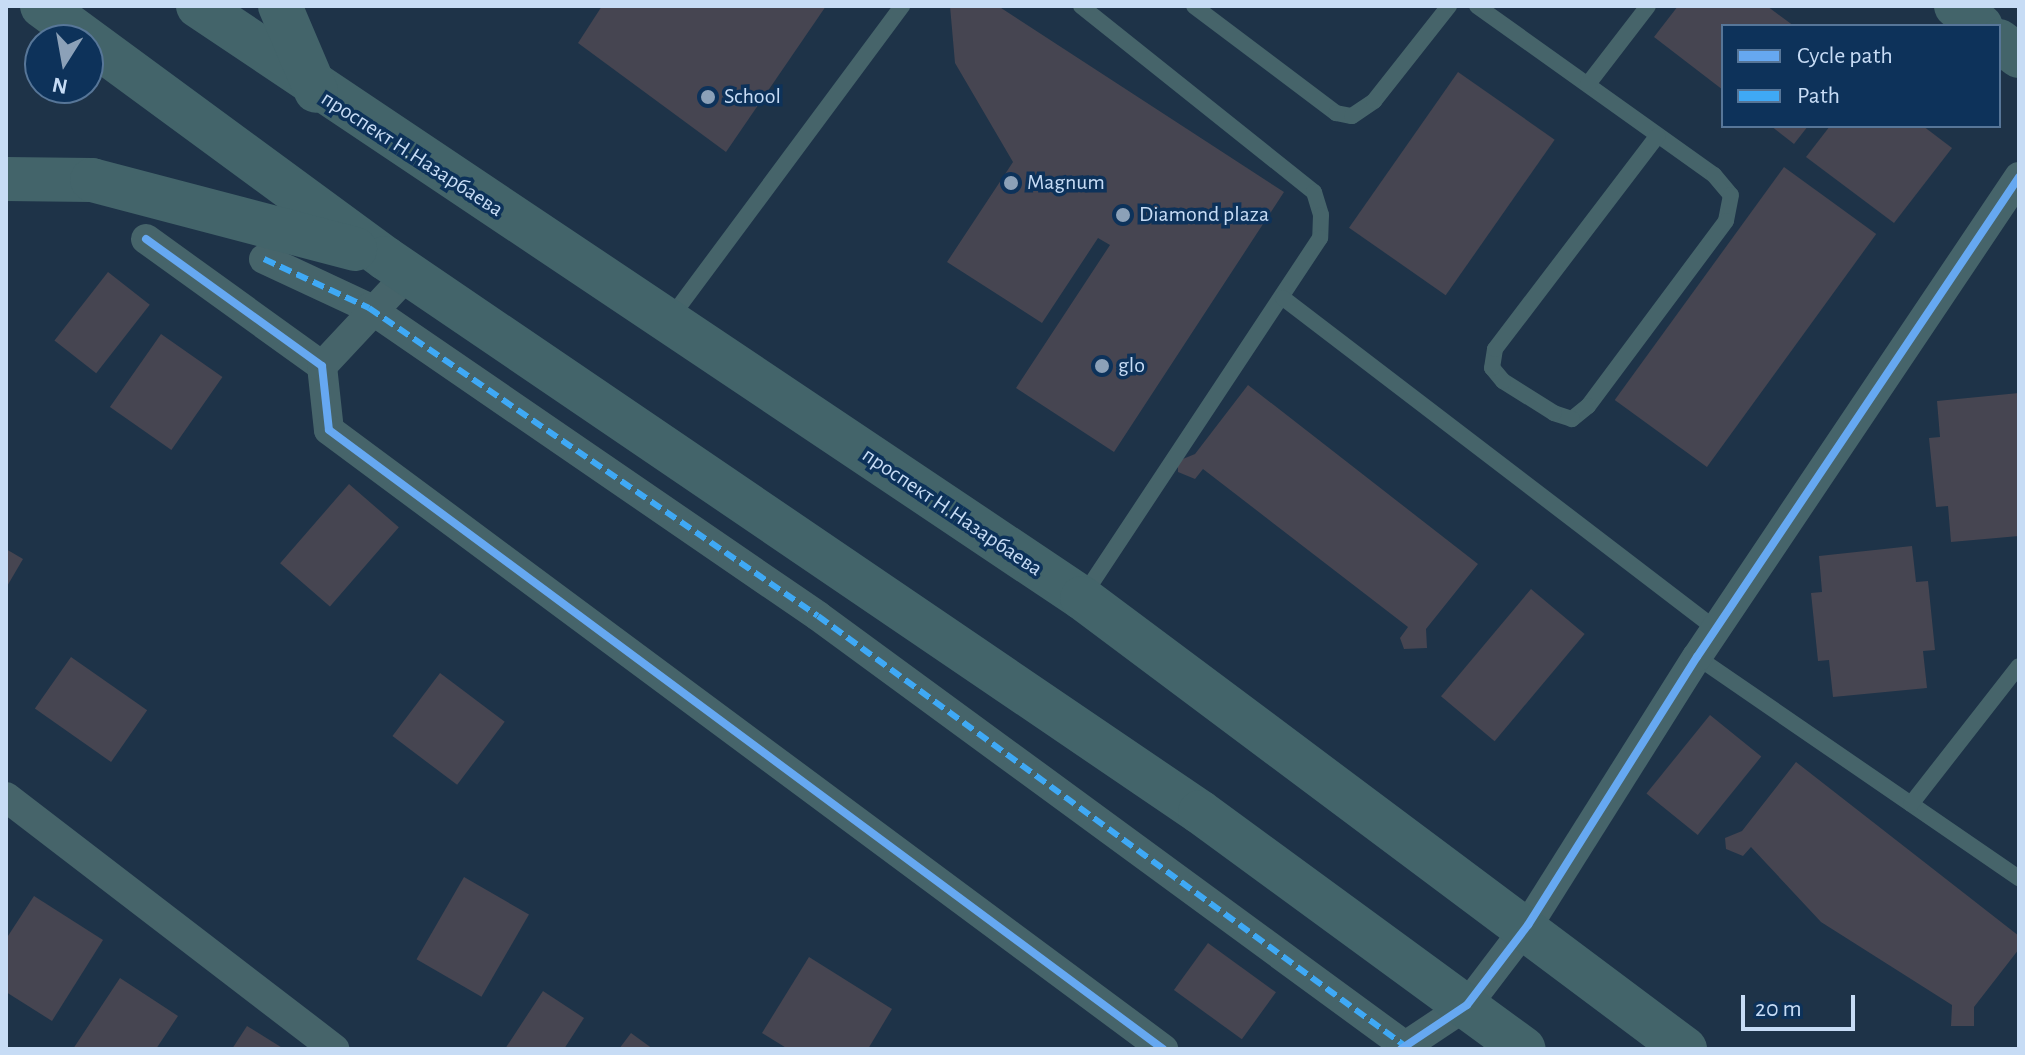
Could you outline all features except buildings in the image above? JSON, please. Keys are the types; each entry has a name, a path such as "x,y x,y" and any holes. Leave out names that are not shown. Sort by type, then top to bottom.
{"main road":[{"path":"42,6 398,265 1200,812 1524,1049"},
{"name":"проспект Н.Назарбаева","path":"198,6 316,91 1082,598 1528,925 1685,1049"},
{"path":"280,6 316,91"},
{"path":"1956,6 1978,24"},
{"path":"2001,42 2019,56"},
{"path":"6,179 92,180 398,265"}],"street":[{"path":"264,259 369,308 818,616 1403,1048 1467,1005 1528,925 1697,657 2019,177"},
{"path":"146,239 322,366"},
{"path":"398,265 369,308 322,366 329,430 1163,1049"},
{"path":"6,797 335,1049"}],"lane":[{"path":"667,323 902,6"},
{"path":"1081,6 1314,192 1320,238 1082,598"},
{"path":"1194,6 1336,113 1352,116 1374,101 1449,6"},
{"path":"1477,6 1588,84 1657,136 1731,195 1726,221 1588,406 1572,419 1554,413 1503,381 1492,368 1495,349 1657,136"},
{"path":"1588,84 1648,6"},
{"path":"1283,298 1716,629"},
{"path":"1697,657 2019,878"},
{"path":"1911,804 2019,666"}],"marked path":[{"path":"264,259 369,308 818,616 1405,1046"}],"cycle path":[{"path":"1401,1049 1467,1005 1528,925 1697,657 2019,177"},
{"path":"146,239 322,366 329,430 1163,1049"}],"place":[{"name":"School","path":"708,97"},
{"name":"Magnum","path":"1011,183"},
{"name":"Diamond plaza","path":"1123,215"},
{"name":"glo","path":"1102,366"}]}
